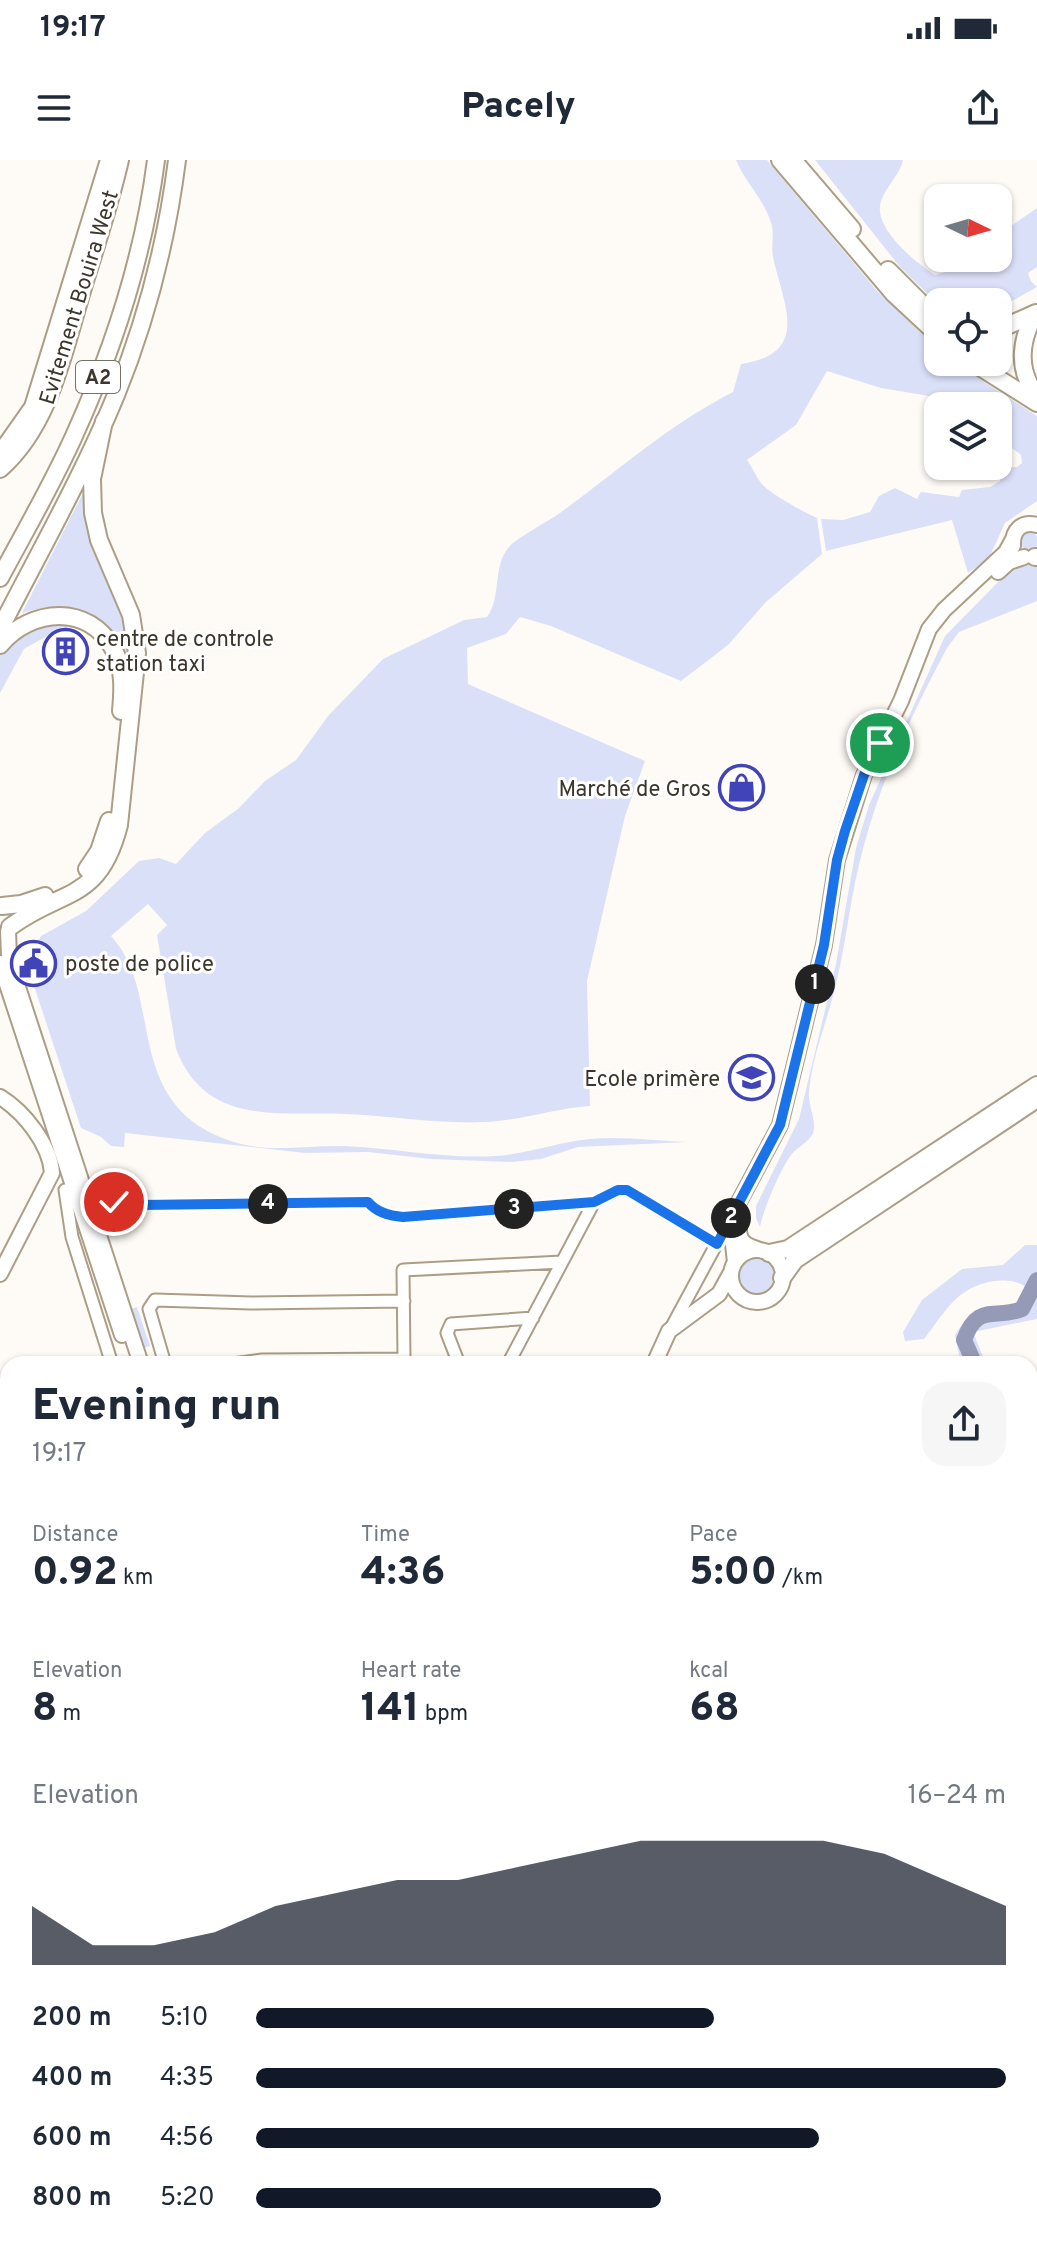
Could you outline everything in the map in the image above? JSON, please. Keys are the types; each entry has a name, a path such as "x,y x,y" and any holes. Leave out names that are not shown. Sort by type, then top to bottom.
{"highway":[{"name":"Evitement Bouira West","path":"0,454 33,407 109,160"},
{"name":"Evitement Bouira West","path":"0,469 12,459 35,427 52,388 120,160"},
{"name":"A2","path":"0,578 73,439 96,385 145,225 156,160"},
{"name":"A2","path":"0,629 77,479 126,367 146,306 165,230 177,160"},
{"path":"780,160 894,294 924,322"},
{"path":"793,160 900,284 924,307"},
{"path":"1012,324 1036,313"},
{"path":"1036,313 1027,329 1023,355 1023,370 1036,396"},
{"path":"998,376 1036,396"},
{"path":"1010,376 1036,396"},
{"path":"6,932 29,913 67,898 92,880 112,851 119,825 137,653 131,615 99,540 93,513 92,479 104,421"},
{"path":"0,645 31,620 50,616 71,617 90,626 108,641 120,665 123,683 110,817 99,851 86,871 63,888 26,903 1,905"},
{"path":"766,1252 788,1249 1037,1085"},
{"path":"782,1278 795,1260 1037,1099"}],"main road":[{"path":"756,1302 740,1296 731,1283 732,1215 780,1125 824,945 837,860 864,775 901,701 929,629 944,610 1006,552 1017,529 1034,522"},
{"path":"1013,539 1015,550 1033,557"},
{"path":"709,1303 732,1299 756,1302 774,1295 782,1278 781,1266 766,1252 739,1238 739,1220 777,1153 789,1121 829,958 849,846 872,778 903,715 937,633 968,597 1009,562 1033,557"},
{"path":"1,905 10,915 6,932 15,978 129,1356"},
{"path":"0,963 83,1200 94,1217 138,1356"},
{"path":"0,1097 20,1112 36,1134 50,1160 52,1173 65,1190 83,1200"},
{"path":"0,1274 52,1173"},
{"path":"658,1356 669,1331 719,1294 733,1268 750,1251 766,1252"}],"street":[{"path":"65,1190 72,1237 109,1356"},
{"path":"83,1200 141,1205 368,1202 380,1212 403,1217 594,1202 618,1190 627,1190 717,1244"},
{"path":"94,1217 97,1206 105,1202"},
{"path":"512,1356 594,1202"},
{"path":"669,1331 732,1215"},
{"path":"404,1356 403,1270 562,1262"},
{"path":"163,1356 149,1309 155,1300 251,1303 404,1301"},
{"path":"456,1356 447,1333 451,1324 533,1318"}],"shaded area":[{"path":"736,160 767,160 878,292 924,336 924,376 976,376 1000,392 924,392 924,395 881,388 827,371 796,425 747,460 765,487 817,518 822,554 766,602 728,645 681,681 551,626 520,617 506,634 467,648 468,684 645,761 625,816 587,981 590,1106 510,1120 460,1122 345,1114 270,1113 225,1103 206,1092 189,1074 176,1049 157,935 167,925 148,904 111,936 125,955 134,976 149,1045 165,1089 185,1115 224,1139 266,1148 344,1146 476,1157 507,1155 590,1139 687,1142 578,1147 541,1159 512,1162 431,1159 368,1152 305,1153 125,1133 124,1147 111,1146 101,1137 81,1128 31,977 43,971 36,945 41,936 86,911 139,861 159,858 176,864 205,833 239,808 265,781 296,760 328,716 383,659 464,620 487,617 492,609 500,563 513,543 560,513 665,434 733,392 741,364 763,358 777,349 785,338 787,324 773,257 772,226"},
{"path":"815,160 903,160 881,200 881,216 899,245 924,267 924,272 935,275 946,272 1012,272 1012,225 1037,208 1037,267 1028,273 1037,287 1012,301 1012,288 924,290 900,267"},
{"path":"1012,400 1037,416 1037,501 1005,523 989,558 968,573 952,520 826,551 821,519 843,520 870,512 879,496 895,488 917,499 921,492 959,497 962,490 990,487 1000,480 1012,480 1012,467 1022,463 1021,455 1012,448"},
{"path":"83,493 87,532 126,628 128,674 114,637 92,615 60,607 22,613"},
{"path":"1025,532 1033,532 1038,541 1036,548 1025,550 1020,545 1020,537"},
{"path":"1037,563 1037,601 959,632 947,648 899,746 863,849 837,980 814,1064 809,1097 813,1132 787,1162 760,1227 756,1206 799,1119 836,964 856,848 869,805 945,636 1001,579 1021,565"},
{"path":"46,623 66,624 68,629 63,627 24,649 0,693 0,656 22,631"},
{"path":"1025,1245 1037,1245 1037,1319 973,1332 983,1356 959,1356 955,1335 973,1313 989,1306 1016,1307 1027,1302 1029,1290 1023,1285 1008,1281 991,1282 961,1294 924,1339 905,1341 903,1332 922,1300 962,1269 1003,1265"},
{"path":"757,1257 771,1262 776,1276 771,1290 757,1295 743,1290 738,1276 743,1262"},
{"path":"137,1307 150,1346 144,1348 131,1309"}],"waterway":[{"path":"971,1356 964,1340 975,1321 988,1314 1022,1309 1037,1280"}],"place":[{"name":"centre de controle station taxi","path":"65,651"},
{"name":"Marché de Gros","path":"742,788"},
{"name":"poste de police","path":"34,963"},
{"name":"Ecole primère","path":"751,1078"}],"route":[{"path":"114,1202 141,1205 251,1205 368,1202 380,1212 403,1217 594,1202 618,1190 627,1190 717,1244 780,1125 824,945 837,860 864,775 880,743"}]}
